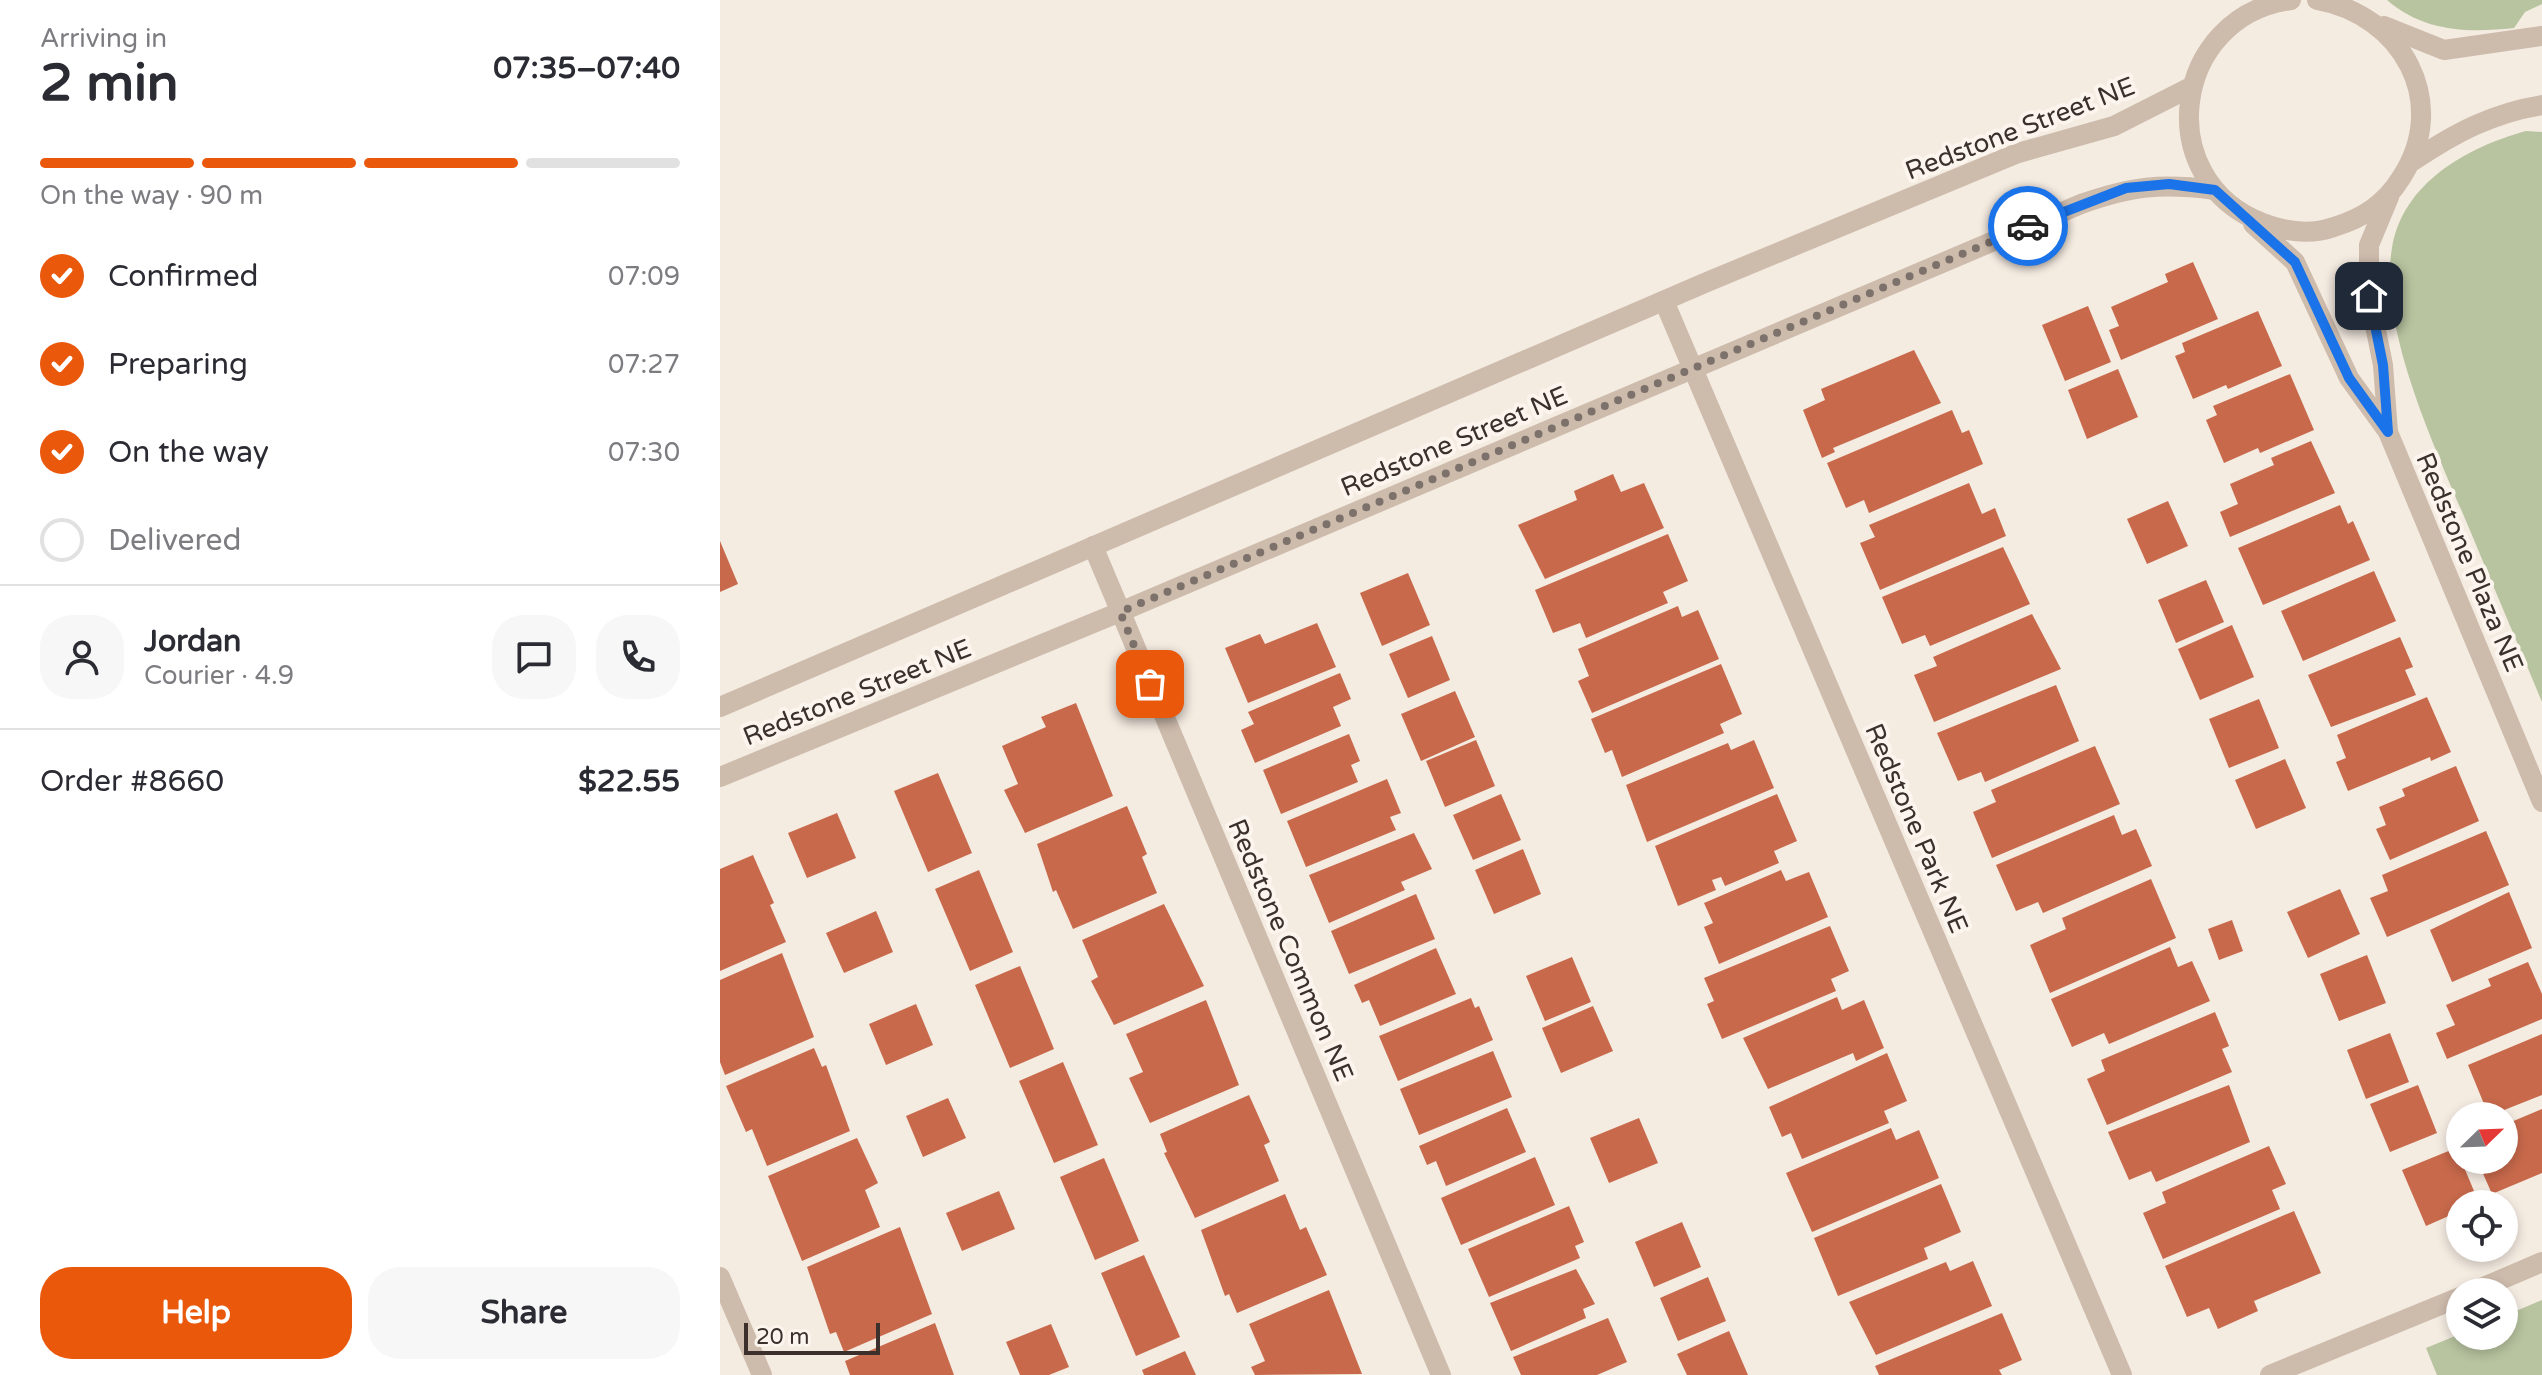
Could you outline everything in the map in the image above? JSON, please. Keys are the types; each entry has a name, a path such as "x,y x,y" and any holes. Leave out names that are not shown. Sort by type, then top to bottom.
{"street":[{"path":"2235,20 2241,0"},
{"path":"2191,87 2207,50 2235,20 2269,3 2291,0"},
{"path":"2317,0 2343,2 2377,23 2444,50 2542,36"},
{"path":"2244,216 2282,230 2321,231 2359,219 2391,195 2413,161 2421,124 2418,86 2403,51 2377,23"},
{"name":"Redstone Plaza NE","path":"2191,87 2188,123 2196,159 2215,190 2295,262 2349,378 2388,432 2542,802"},
{"name":"Redstone Street NE","path":"720,707 1664,301 2018,153 2114,126 2191,87"},
{"path":"2413,161 2459,130 2505,111 2542,105"},
{"name":"Redstone Street NE","path":"720,777 2126,188 2169,184 2215,190"},
{"name":"Redstone Plaza NE","path":"2388,432 2383,365 2369,296 2369,245 2391,195"},
{"name":"Redstone Park NE","path":"1664,301 2122,1375"},
{"name":"Redstone Common NE","path":"1093,546 1441,1375"},
{"path":"2505,1278 2542,1262"},
{"path":"720,1277 762,1375"},
{"path":"2270,1375 2446,1303"}],"green space":[{"path":"2387,0 2542,0 2542,4 2525,12 2514,28 2463,30 2416,19"},
{"path":"2526,131 2542,132 2542,702 2427,428 2402,353 2390,280 2392,248 2399,225 2409,204 2424,186 2461,158"},
{"path":"2542,1300 2542,1375 2437,1375 2426,1348 2446,1340 2446,1350 2518,1350 2518,1310"}],"building":[{"path":"2193,262 2218,319 2121,360 2109,330 2119,326 2111,307 2168,282 2165,274"},
{"path":"2088,306 2111,362 2065,381 2042,325"},
{"path":"2258,311 2282,366 2228,389 2226,385 2193,399 2175,356 2185,352 2182,343"},
{"path":"1914,350 1941,403 1833,448 1835,452 1822,458 1803,410 1825,400 1821,389"},
{"path":"2118,369 2138,417 2087,439 2068,390"},
{"path":"2290,374 2314,430 2260,453 2258,448 2224,463 2206,420 2217,415 2213,406"},
{"path":"1952,410 1962,433 1969,430 1983,464 1869,513 1864,500 1846,508 1827,463"},
{"path":"2311,441 2335,493 2230,537 2220,512 2238,504 2230,484 2274,465 2271,458"},
{"path":"1613,474 1621,492 1644,483 1664,528 1545,579 1518,525 1577,500 1574,491"},
{"path":"1969,483 1982,514 1995,508 2006,536 1880,590 1860,543 1875,537 1869,525"},
{"path":"2168,501 2188,546 2147,564 2127,519"},
{"path":"2340,505 2348,524 2353,521 2370,560 2263,605 2238,548"},
{"path":"1668,534 1688,581 1663,592 1668,603 1586,638 1580,623 1553,633 1535,590"},
{"path":"720,541 738,584 720,592"},
{"path":"2003,547 2030,604 1930,646 1925,635 1902,644 1882,597"},
{"path":"2374,571 2396,621 2303,661 2281,611"},
{"path":"1408,573 1430,625 1382,646 1360,593"},
{"path":"2206,580 2224,622 2176,643 2158,600"},
{"path":"1678,606 1682,617 1698,610 1719,659 1592,713 1578,681 1589,676 1578,649"},
{"path":"2032,614 2061,669 1934,722 1914,675 1937,666 1933,657"},
{"path":"1317,623 1336,667 1248,703 1225,648 1260,634 1265,644"},
{"path":"2232,625 2254,677 2200,700 2178,649"},
{"path":"1432,636 1450,680 1408,698 1389,654"},
{"path":"2400,637 2413,667 2405,670 2416,695 2331,727 2308,675"},
{"path":"1721,664 1742,714 1720,724 1724,733 1622,777 1612,750 1605,753 1591,719"},
{"path":"1340,673 1351,699 1333,707 1341,726 1255,763 1241,730 1254,724 1248,712"},
{"path":"2056,685 2079,741 1985,782 1981,772 1958,781 1937,733"},
{"path":"1455,691 1475,737 1421,761 1401,714"},
{"path":"2427,697 2451,752 2431,761 2430,757 2348,791 2336,762 2346,758 2337,735"},
{"path":"2259,699 2279,748 2229,768 2209,719"},
{"path":"1076,703 1113,796 1025,833 1004,790 1018,784 1002,746 1046,727 1041,717"},
{"path":"1349,734 1360,761 1351,765 1358,782 1281,814 1263,770"},
{"path":"1476,740 1495,786 1445,807 1426,761"},
{"path":"1754,740 1774,788 1647,842 1626,785 1728,743 1731,750"},
{"path":"2095,746 2120,804 1992,858 1973,812 1996,802 1991,790"},
{"path":"2285,759 2306,808 2256,829 2235,780"},
{"path":"2456,766 2479,821 2390,860 2376,829 2386,825 2379,807 2405,796 2402,789"},
{"path":"938,773 972,853 928,872 894,791"},
{"path":"1387,779 1401,813 1390,817 1396,830 1306,867 1287,821"},
{"path":"1501,794 1521,840 1473,860 1453,815"},
{"path":"1777,794 1797,841 1774,851 1779,863 1725,886 1721,877 1712,880 1716,890 1678,906 1655,846"},
{"path":"1127,806 1147,854 1142,857 1157,893 1073,929 1056,890 1053,892 1037,844"},
{"path":"837,813 856,858 807,878 788,833"},
{"path":"2114,815 2122,835 2136,829 2152,866 2043,913 2038,902 2016,911 1996,865"},
{"path":"2486,831 2509,885 2387,937 2370,898 2388,891 2382,875"},
{"path":"1414,833 1432,869 1401,882 1405,890 1329,923 1309,875"},
{"path":"1523,849 1541,894 1494,914 1475,870"},
{"path":"753,855 774,903 770,905 786,942 720,971 720,869"},
{"path":"979,870 1013,952 970,971 935,889"},
{"path":"1781,870 1786,881 1809,872 1828,917 1719,964 1704,927 1713,923 1704,903"},
{"path":"2151,879 2176,938 2050,993 2030,945 2066,929 2062,918"},
{"path":"2340,889 2360,934 2308,958 2287,912"},
{"path":"2509,892 2532,948 2452,982 2430,930"},
{"path":"1416,894 1435,939 1349,974 1331,931"},
{"path":"1164,904 1204,986 1114,1025 1091,981 1098,977 1082,940"},
{"path":"876,911 893,952 844,973 826,933"},
{"path":"2232,920 2243,951 2219,960 2208,929"},
{"path":"1830,926 1849,971 1831,979 1836,991 1722,1039 1707,1004 1714,1001 1704,978"},
{"path":"2170,947 2178,967 2192,961 2210,1001 2109,1044 2104,1033 2072,1047 2051,999"},
{"path":"1436,948 1456,994 1380,1026 1369,1000 1362,1003 1354,985"},
{"path":"782,953 814,1037 725,1075 720,1062 720,980"},
{"path":"2367,955 2386,1003 2339,1021 2320,974"},
{"path":"1572,957 1591,1002 1545,1021 1526,976"},
{"path":"2528,962 2542,994 2542,1019 2447,1059 2436,1033 2455,1025 2446,1005 2491,986 2488,979"},
{"path":"1020,966 1054,1049 1010,1068 975,985"},
{"path":"1837,997 1842,1010 1864,1000 1884,1048 1856,1061 1853,1053 1768,1089 1743,1038"},
{"path":"1471,998 1475,1008 1479,1006 1493,1040 1398,1081 1379,1036"},
{"path":"1206,1000 1239,1085 1150,1123 1129,1078 1143,1072 1126,1034"},
{"path":"916,1004 933,1045 886,1065 869,1024"},
{"path":"1593,1006 1613,1051 1561,1073 1542,1028"},
{"path":"2215,1012 2229,1046 2222,1049 2232,1072 2107,1125 2087,1079 2105,1071 2101,1060"},
{"path":"2390,1033 2409,1082 2366,1099 2347,1050"},
{"path":"2542,1034 2542,1095 2518,1105 2518,1102 2483,1102 2468,1065"},
{"path":"814,1048 822,1067 826,1065 850,1131 767,1166 752,1129 746,1132 726,1086"},
{"path":"1493,1051 1512,1097 1419,1135 1400,1089"},
{"path":"1887,1053 1907,1101 1884,1111 1889,1123 1802,1159 1791,1133 1782,1137 1769,1107"},
{"path":"1063,1062 1098,1145 1054,1163 1019,1081"},
{"path":"2229,1085 2250,1142 2156,1182 2151,1171 2129,1180 2108,1132"},
{"path":"2418,1085 2437,1133 2390,1152 2370,1104"},
{"path":"1249,1095 1270,1142 1264,1145 1279,1181 1195,1218 1164,1153 1167,1152 1160,1134"},
{"path":"948,1098 966,1138 923,1157 906,1116"},
{"path":"1507,1108 1526,1152 1446,1186 1436,1161 1427,1165 1419,1146"},
{"path":"2542,1109 2542,1173 2502,1190 2490,1190 2483,1174 2518,1174 2518,1119"},
{"path":"1639,1118 1658,1163 1609,1183 1590,1138"},
{"path":"1891,1128 1896,1140 1919,1130 1939,1178 1812,1232 1786,1173"},
{"path":"857,1138 878,1183 865,1190 880,1227 802,1261 768,1176"},
{"path":"2269,1146 2286,1184 2272,1190 2280,1209 2163,1259 2143,1213 2166,1203 2162,1192"},
{"path":"2446,1152 2446,1174 2467,1174 2474,1190 2446,1190 2446,1217 2426,1226 2402,1170"},
{"path":"1535,1157 1555,1205 1461,1245 1441,1198"},
{"path":"1104,1158 1139,1241 1095,1260 1060,1177"},
{"path":"1941,1184 1961,1232 1924,1248 1928,1259 1838,1296 1814,1238"},
{"path":"999,1191 1015,1229 962,1251 946,1213"},
{"path":"1285,1194 1300,1230 1306,1227 1327,1275 1237,1313 1229,1294 1225,1296 1201,1230"},
{"path":"1569,1206 1584,1242 1575,1246 1580,1258 1489,1297 1468,1249"},
{"path":"2294,1211 2321,1273 2254,1301 2258,1311 2218,1329 2209,1308 2187,1317 2165,1266"},
{"path":"1682,1222 1701,1267 1654,1287 1635,1242"},
{"path":"900,1227 932,1314 844,1352 836,1332 830,1334 807,1267"},
{"path":"1144,1255 1180,1337 1136,1356 1101,1273"},
{"path":"1973,1261 1992,1306 1876,1355 1849,1302 1946,1262 1950,1271"},
{"path":"1576,1269 1595,1304 1583,1309 1586,1318 1511,1351 1490,1303"},
{"path":"1708,1277 1726,1321 1678,1341 1660,1298"},
{"path":"1329,1290 1362,1374 1255,1375 1251,1367 1265,1361 1249,1324"},
{"path":"2002,1313 2022,1360 1999,1370 2002,1375 1879,1375 1875,1366"},
{"path":"1608,1318 1627,1362 1597,1375 1521,1375 1513,1357"},
{"path":"935,1323 954,1375 850,1375 845,1361"},
{"path":"1051,1324 1069,1367 1049,1375 1020,1375 1006,1342"},
{"path":"1729,1331 1748,1375 1687,1375 1677,1354"},
{"path":"1185,1351 1196,1375 1144,1375 1142,1370"}],"way so far":[{"path":"1150,684 1120,612 2028,226"}],"route":[{"path":"2028,226 2126,188 2169,184 2215,190 2295,262 2349,378 2388,432 2383,365 2369,296"}]}
